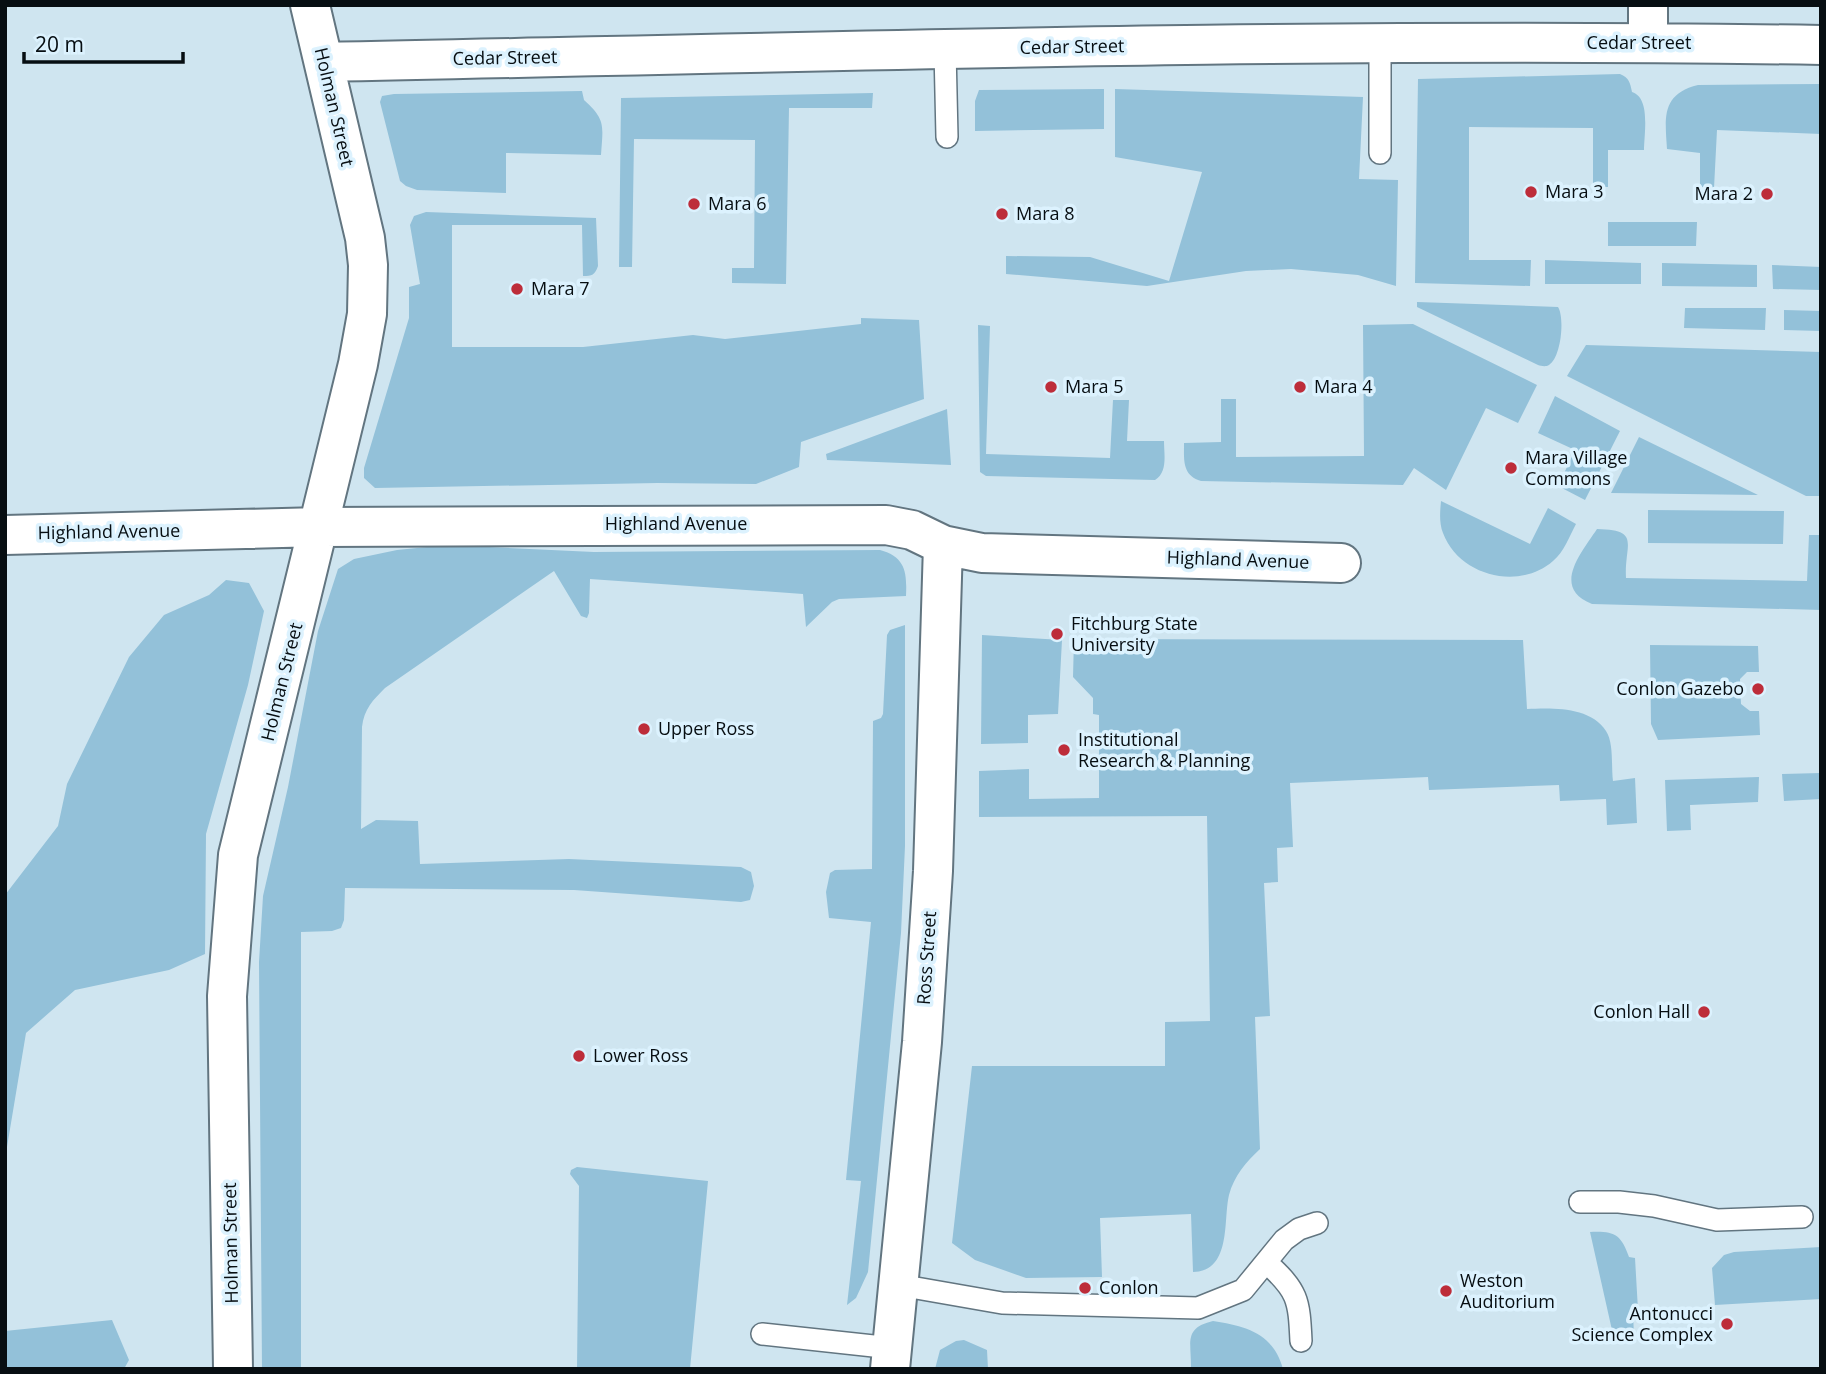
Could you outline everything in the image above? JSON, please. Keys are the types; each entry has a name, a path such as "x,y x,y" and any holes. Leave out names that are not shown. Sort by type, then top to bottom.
{"street":[{"name":"Holman Street","path":"233,1369 227,996 238,855 358,364 369,286 365,237 310,5"},
{"name":"Cedar Street","path":"324,62 1380,44 1648,24 1821,45"},
{"name":"Highland Avenue","path":"5,535 320,527 886,525 912,530 943,545 982,553 1341,563"},
{"name":"Ross Street","path":"891,1358 922,1042 933,871 943,545"}],"lane":[{"path":"1380,44 1380,153"},
{"path":"945,50 947,137"},
{"path":"1580,1202 1619,1202 1654,1206 1717,1220 1802,1217"},
{"path":"899,1285 1002,1303 1198,1308 1243,1290 1284,1240 1299,1229 1317,1223"},
{"path":"1266,1262 1290,1283 1300,1310 1301,1341"},
{"path":"762,1334 891,1358"}],"shaded area":[{"path":"1620,74 1627,79 1632,92 1642,101 1645,117 1644,150 1608,150 1608,187 1593,187 1593,128 1469,127 1469,260 1531,260 1530,286 1415,283 1418,79"},
{"path":"1821,84 1821,134 1717,130 1714,188 1700,187 1700,153 1667,149 1668,109 1677,94 1686,89 1698,85"},
{"path":"1104,89 1104,129 975,131 975,101 979,90"},
{"path":"1115,89 1363,97 1359,179 1398,180 1396,286 1358,275 1291,269 1246,271 1147,286 1006,274 1006,256 1090,257 1169,281 1202,172 1115,157"},
{"path":"582,91 584,100 602,124 601,155 506,153 506,193 417,190 400,181 380,102 382,96"},
{"path":"873,93 872,108 789,108 786,284 732,283 732,268 754,268 755,140 634,139 632,267 619,267 621,98"},
{"path":"426,212 596,218 598,266 594,273 586,276 583,276 582,225 452,225 452,347 583,347 693,335 725,339 861,324 861,318 919,320 924,399 801,442 799,467 756,484 375,488 364,478 364,468 409,318 409,287 420,284 410,225 414,216"},
{"path":"1608,222 1697,222 1696,246 1608,246"},
{"path":"1545,260 1641,263 1641,284 1545,284"},
{"path":"1662,263 1757,265 1757,287 1662,286"},
{"path":"1772,265 1821,267 1821,290 1773,289"},
{"path":"1417,302 1558,307 1561,328 1556,355 1549,365 1538,365 1417,307"},
{"path":"1685,308 1766,308 1765,330 1684,328"},
{"path":"1784,310 1821,311 1821,331 1784,330"},
{"path":"1413,324 1537,385 1518,423 1486,408 1446,490 1414,468 1403,485 1201,481 1187,471 1184,443 1221,442 1221,399 1236,399 1236,457 1364,456 1363,325"},
{"path":"978,325 990,326 986,454 1110,458 1113,400 1129,400 1127,441 1164,441 1164,462 1159,477 1155,480 986,476 980,472"},
{"path":"1586,345 1821,352 1821,496 1806,496 1567,376"},
{"path":"1555,396 1620,431 1585,500 1558,486 1575,450 1538,433"},
{"path":"947,409 951,465 827,460 826,454"},
{"path":"1639,437 1758,495 1611,493"},
{"path":"1441,501 1530,544 1548,508 1576,524 1553,561 1539,570 1507,577 1476,569 1462,560 1451,548 1441,525"},
{"path":"1648,510 1784,511 1783,544 1648,543"},
{"path":"1597,529 1620,532 1628,541 1626,578 1807,581 1809,535 1821,535 1821,610 1592,604 1573,589 1571,580 1578,559"},
{"path":"447,545 594,552 880,550 895,557 903,567 906,596 839,599 832,602 806,627 803,594 590,579 587,618 581,616 554,571 385,688 373,701 362,727 361,829 376,820 418,821 420,864 569,859 741,867 751,872 754,886 750,900 741,902 574,890 345,888 344,920 341,928 301,932 301,1369 262,1369 259,962 263,896 288,787 318,631 338,569 354,559 397,550"},
{"path":"226,580 249,583 264,611 248,685 206,834 205,954 169,970 75,990 26,1033 5,1159 5,895 58,826 67,784 129,657 164,615 209,595"},
{"path":"905,625 905,846 901,933 868,1272 856,1298 847,1305 861,1181 846,1180 871,922 829,918 826,892 830,873 835,870 872,869 873,721 881,718 883,714 887,635 890,630"},
{"path":"982,635 1062,640 1058,714 1028,715 1028,743 981,744"},
{"path":"1074,639 1523,640 1527,709 1569,710 1590,717 1599,723 1609,736 1613,781 1635,778 1637,823 1607,825 1606,799 1560,801 1559,785 1429,790 1428,777 1290,783 1293,847 1277,848 1278,882 1264,883 1270,1016 1255,1017 1260,1149 1241,1170 1231,1188 1220,1254 1214,1263 1205,1269 1193,1272 1191,1214 1100,1218 1102,1277 1026,1278 975,1260 952,1243 972,1066 1165,1066 1165,1022 1210,1021 1207,816 979,817 979,771 1029,769 1029,799 1099,798 1099,715 1093,714 1093,698 1073,677"},
{"path":"1650,645 1758,646 1759,672 1747,672 1740,679 1741,704 1750,711 1759,711 1760,735 1658,740 1651,724"},
{"path":"1821,773 1821,799 1784,801 1782,774"},
{"path":"1759,777 1758,802 1690,805 1691,830 1667,831 1665,780"},
{"path":"577,1167 708,1181 690,1369 577,1369 579,1186 570,1174 571,1170"},
{"path":"1590,1232 1611,1233 1623,1243 1629,1257 1635,1258 1638,1310 1633,1311 1634,1338 1614,1339"},
{"path":"1821,1247 1821,1299 1715,1305 1712,1268 1724,1255 1734,1252"},
{"path":"112,1320 129,1360 124,1369 5,1369 5,1331"},
{"path":"1213,1321 1257,1333 1272,1347 1283,1369 1191,1367 1190,1343 1193,1332 1197,1327"},
{"path":"964,1340 987,1350 988,1369 935,1369 940,1350 956,1341"}],"place":[{"name":"Mara 3","path":"1531,192"},
{"name":"Mara 2","path":"1767,194"},
{"name":"Mara 6","path":"694,204"},
{"name":"Mara 8","path":"1002,214"},
{"name":"Mara 7","path":"517,289"},
{"name":"Mara 5","path":"1051,387"},
{"name":"Mara 4","path":"1300,387"},
{"name":"Mara Village Commons","path":"1511,468"},
{"name":"Fitchburg State University","path":"1057,634"},
{"name":"Conlon Gazebo","path":"1758,689"},
{"name":"Upper Ross","path":"644,729"},
{"name":"Institutional Research & Planning","path":"1064,750"},
{"name":"Conlon Hall","path":"1704,1012"},
{"name":"Lower Ross","path":"579,1056"},
{"name":"Conlon","path":"1085,1288"},
{"name":"Weston Auditorium","path":"1446,1291"},
{"name":"Antonucci Science Complex","path":"1727,1324"}]}
